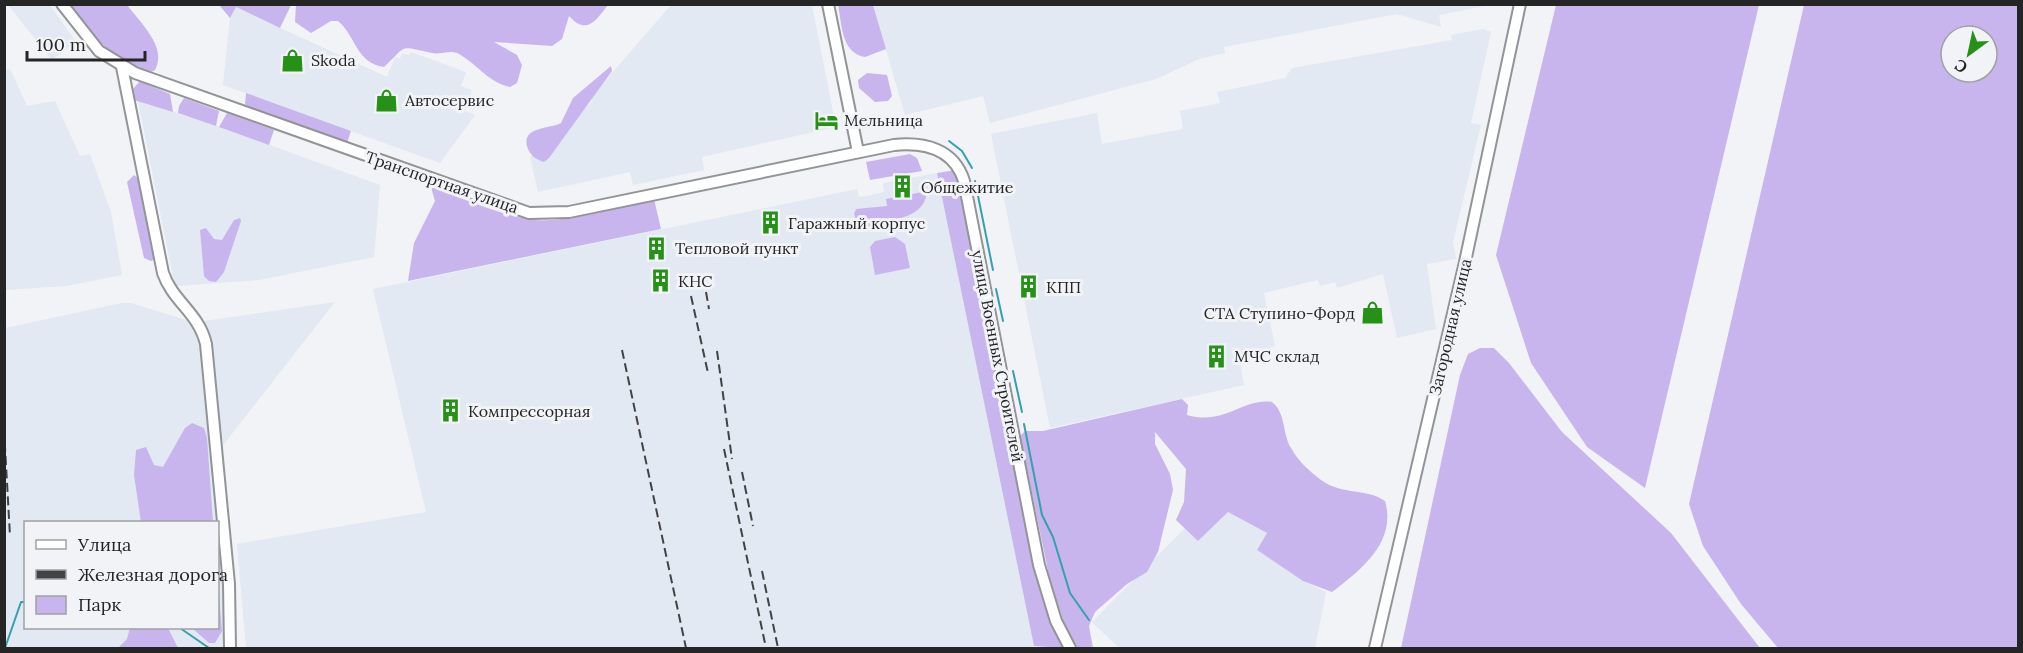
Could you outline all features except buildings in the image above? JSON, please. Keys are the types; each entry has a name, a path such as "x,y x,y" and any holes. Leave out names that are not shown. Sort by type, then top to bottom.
{"street":[{"name":"Транспортная улица","path":"62,4 90,42 122,67 529,213 569,212 858,152"},
{"path":"828,4 858,152"},
{"name":"Загородная улица","path":"1375,648 1465,262 1520,4"},
{"path":"122,67 163,273 172,292 200,324 206,344 229,584 230,648"},
{"name":"улица Военных Строителей","path":"858,152 894,145 926,146 948,155 961,173 1041,574 1056,621 1070,648"}],"shaded area":[{"path":"8,5 50,5 76,42 52,60"},
{"path":"671,5 812,5 836,127 702,157 704,170 633,185 630,172 538,192 530,157 591,103 592,96"},
{"path":"873,5 1490,5 1439,15 1441,27 1397,14 1224,47 1225,53 1199,59 1156,79 990,123 983,96 905,115"},
{"path":"235,7 387,77 395,57 400,59 402,53 409,55 411,52 466,72 461,86 472,90 465,111 475,115 440,163 223,85 230,18"},
{"path":"1483,29 1491,32 1471,123 1481,125 1453,242 1456,259 1427,264 1436,329 1397,338 1383,274 1337,288 1335,282 1320,286 1318,280 1264,293 1275,346 1239,357 1244,385 1050,428 991,134 1097,113 1102,144 1183,129 1180,111 1220,103 1217,92 1285,78 1292,68 1452,40 1451,35"},
{"path":"10,69 27,106 55,101 80,156 90,154 111,212 122,275 66,286 5,290 4,71"},
{"path":"138,101 209,123 380,185 374,257 259,280 177,286 174,282"},
{"path":"937,173 1034,646 1040,648 246,648 237,544 426,512 373,289 857,189 859,197 867,196 884,192 883,183"},
{"path":"335,302 220,449 214,381 204,321"},
{"path":"122,303 131,303 199,324 225,576 227,648 5,648 5,328"},
{"path":"1228,512 1267,533 1257,550 1303,581 1326,592 1315,648 1119,648 1092,622 1185,528 1198,541"}],"green space":[{"path":"296,4 608,5 591,24 581,25 569,16 562,39 552,46 494,42 517,55 522,65 517,83 510,87 496,82 465,58 452,52 435,53 408,48 401,51 384,67 375,64 362,55 338,21 331,21 311,33 295,22"},
{"path":"69,5 127,5 155,44 158,62 155,70 144,71 107,49"},
{"path":"219,5 291,5 280,28 236,7 230,18"},
{"path":"838,5 873,5 886,49 865,57 851,50 844,37"},
{"path":"1556,5 1759,5 1645,488 1587,447 1531,363 1496,255"},
{"path":"1804,5 2018,5 2018,648 1778,648 1741,604 1703,546 1689,504"},
{"path":"611,66 612,71 549,158 544,162 534,157 526,142 528,136 537,130 561,123 573,98"},
{"path":"867,73 887,75 892,96 888,101 875,102 859,88 858,80"},
{"path":"140,81 170,94 173,112 134,100 133,89"},
{"path":"246,93 351,131 347,143 250,109 245,104"},
{"path":"184,98 219,111 216,126 178,113"},
{"path":"227,113 274,130 269,145 219,127"},
{"path":"910,154 917,158 922,171 870,180 866,162"},
{"path":"956,170 1039,585 1051,624 1064,648 1034,646 937,173"},
{"path":"134,175 138,178 154,260 151,261 144,258 127,182"},
{"path":"926,182 925,201 914,212 890,221 858,226 854,214 856,209 887,206 886,199 923,192 921,183"},
{"path":"431,187 503,213 543,220 574,217 654,199 661,229 408,281 414,243 435,201"},
{"path":"240,218 241,221 224,272 216,282 209,281 204,276 200,230 206,228 214,239 222,240 234,220"},
{"path":"895,237 905,244 910,268 875,275 870,247 875,241"},
{"path":"1480,348 1494,348 1509,363 1562,432 1671,533 1760,648 1401,648 1460,375 1468,354"},
{"path":"1182,399 1188,405 1187,415 1200,417 1223,415 1251,404 1272,402 1280,412 1291,448 1312,473 1334,487 1369,494 1385,501 1386,529 1381,542 1365,564 1332,592 1303,581 1257,550 1267,533 1228,512 1198,541 1176,520 1184,502 1186,469 1155,432 1155,444 1170,474 1173,490 1158,552 1147,572 1127,584 1095,612 1089,626 1093,648 1078,648 1065,626 1050,580 1020,436 1025,431 1043,431"},
{"path":"192,423 204,428 207,438 213,521 141,521 134,475 136,450 146,447 154,465 163,467 185,428"},
{"path":"219,595 222,631 215,643 209,643 193,629 219,629"},
{"path":"130,629 168,629 178,648 118,648 127,639"}],"waterway":[{"path":"949,141 962,151 972,168"},
{"path":"975,181 993,270"},
{"path":"996,289 1003,321"},
{"path":"1013,371 1022,412"},
{"path":"1024,424 1042,515 1053,537 1070,593 1089,620"},
{"path":"5,648 21,602 24,602"},
{"path":"181,629 209,648"}],"railway":[{"path":"706,292 709,309"},
{"path":"691,296 708,373"},
{"path":"622,350 686,648"},
{"path":"717,351 732,459"},
{"path":"4,429 10,536"},
{"path":"724,449 766,648"},
{"path":"742,472 753,526"},
{"path":"762,571 778,648"}],"place":[{"name":"Skoda","path":"293,60"},
{"name":"Автосервис","path":"387,100"},
{"name":"Мельница","path":"826,120"},
{"name":"Общежитие","path":"903,187"},
{"name":"Гаражный корпус","path":"770,223"},
{"name":"Тепловой пункт","path":"657,248"},
{"name":"КНС","path":"660,281"},
{"name":"КПП","path":"1028,287"},
{"name":"СТА Ступино-Форд","path":"1373,313"},
{"name":"МЧС склад","path":"1216,356"},
{"name":"Компрессорная","path":"450,411"}]}
